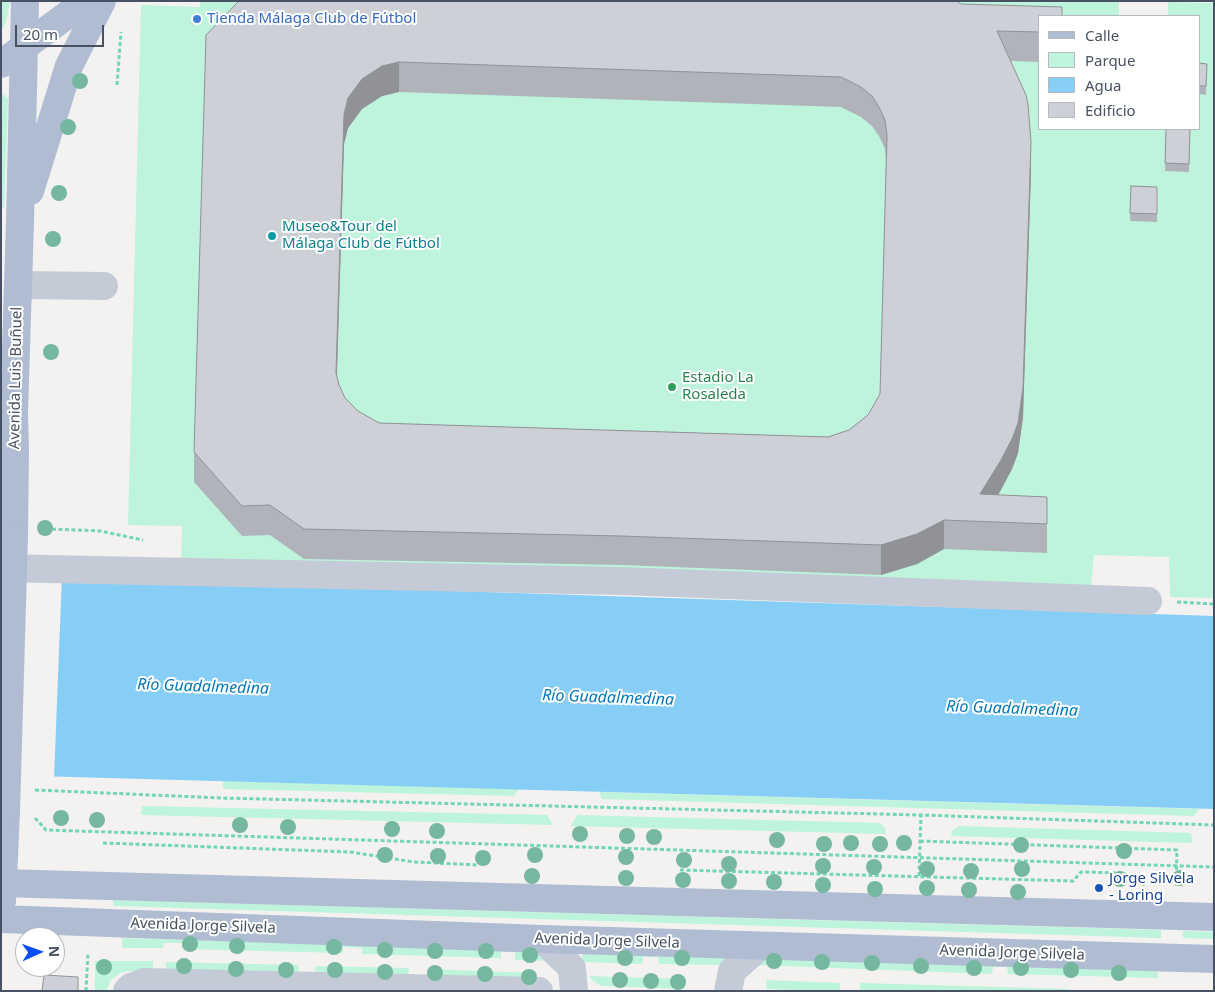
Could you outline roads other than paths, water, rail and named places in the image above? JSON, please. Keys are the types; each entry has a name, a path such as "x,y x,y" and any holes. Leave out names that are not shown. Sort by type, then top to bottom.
{"main road":[{"name":"Avenida Luis Buñuel","path":"1,912 6,811 14,535 14,413 25,1"},
{"path":"1,64 86,1"},
{"name":"Avenida Luis Buñuel","path":"20,221 69,66 102,1"},
{"path":"1,383 14,413"},
{"path":"2,883 1214,917"},
{"name":"Avenida Jorge Silvela","path":"1,919 542,939 1214,959"}],"street":[{"path":"18,285 104,286"},
{"path":"1,568 621,582 1148,601"},
{"path":"542,939 572,968 574,991"},
{"path":"728,991 732,971 760,946"},
{"path":"127,991 131,987 144,982 539,991"}],"water":[{"name":"Río Guadalmedina","path":"62,578 1214,616 1214,809 1,775"}],"place":[{"name":"Tienda Málaga Club de Fútbol","path":"197,19"},
{"name":"Museo&Tour del Málaga Club de Fútbol","path":"272,236"},
{"name":"Estadio La Rosaleda","path":"672,387"},
{"name":"Jorge Silvela - Loring","path":"1099,888"}]}
